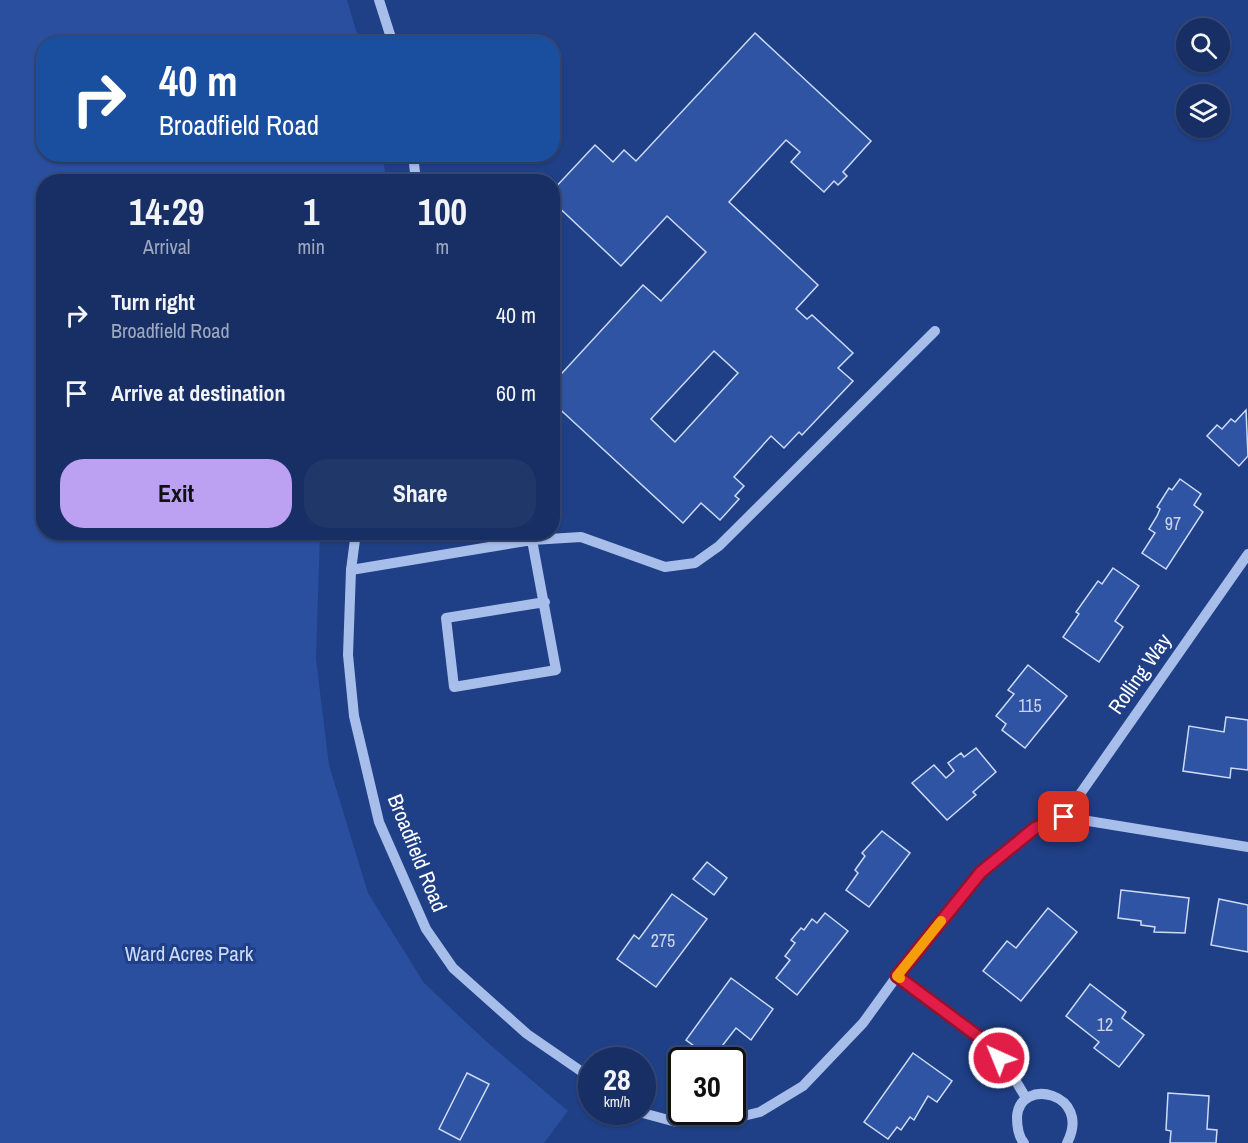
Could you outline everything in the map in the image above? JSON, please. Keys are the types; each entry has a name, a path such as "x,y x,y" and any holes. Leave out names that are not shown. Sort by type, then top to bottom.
{"street":[{"path":"379,0 390,36"},
{"path":"560,538 581,537 665,567 695,563 719,546 935,331"},
{"name":"Broadfield Road","path":"355,540 351,570 348,655 354,716 379,822 426,929 453,968 527,1034 578,1069"},
{"path":"351,570 532,540 545,602 556,669 454,687 446,618 545,602"},
{"name":"Rolling Way","path":"1064,817 1248,554"},
{"path":"656,1117 676,1122 731,1119 760,1112 803,1086 863,1023 897,976 981,872 1035,828 1064,817 1248,847"},
{"path":"897,976 987,1043 1011,1073 1026,1098"},
{"path":"1024,1143 1017,1126 1018,1109 1026,1098 1038,1092 1052,1095 1065,1103 1074,1115 1073,1131 1067,1143"}],"green space":[{"name":"Ward Acres Park","path":"0,0 347,0 358,36 36,36 36,162 384,162 385,174 36,174 36,540 320,540 316,659 329,765 368,893 424,983 488,1043 568,1111 544,1143 0,1143"}],"building":[{"path":"755,33 871,141 843,172 847,176 838,185 834,181 824,192 791,162 800,152 786,140 729,202 818,285 796,309 807,319 812,315 853,353 838,368 853,381 802,435 799,432 784,448 771,436 734,477 744,486 735,496 739,499 720,520 701,503 683,523 560,409 560,375 643,285 661,301 706,252 667,216 621,266 560,209 560,182 595,145 613,162 624,150 636,161","holes":["714,351 738,373 675,442 651,419"]},
{"path":"1246,410 1248,456 1239,466 1207,436 1217,425 1222,429 1231,419 1235,422"},
{"path":"1180,479 1201,494 1194,505 1203,512 1166,569 1142,553 1155,533 1149,529 1160,509 1157,507 1169,488 1172,490"},
{"path":"1113,568 1139,586 1115,621 1123,627 1099,662 1063,637 1079,614 1076,612 1098,581 1102,584"},
{"path":"1028,665 1067,696 1025,748 1002,730 1006,724 996,716 1014,694 1008,690"},
{"path":"1226,717 1248,720 1248,770 1231,768 1230,778 1183,771 1189,726 1224,732"},
{"path":"976,748 996,772 973,792 976,795 947,820 912,783 934,765 946,778 954,771 948,763 961,753 964,757"},
{"path":"882,831 910,853 869,907 846,890 858,873 855,870 865,856 862,853"},
{"path":"707,862 727,878 714,895 693,879"},
{"path":"1121,890 1189,898 1185,933 1154,932 1155,927 1141,925 1141,921 1118,918"},
{"path":"672,894 707,919 656,987 617,959 634,935 639,939"},
{"path":"1219,899 1248,905 1248,952 1211,945"},
{"path":"1048,908 1077,932 1021,1001 983,971 1007,941 1016,948"},
{"path":"825,913 848,931 797,995 776,978 790,960 785,956 795,943 791,940 801,928 804,930 812,919 817,923"},
{"path":"731,978 773,1009 751,1040 736,1028 721,1047 696,1047 686,1040"},
{"path":"1090,984 1126,1012 1122,1018 1144,1035 1119,1067 1094,1048 1099,1042 1066,1016"},
{"path":"913,1053 952,1081 937,1102 928,1096 914,1120 910,1117 901,1130 897,1127 888,1139 864,1122"},
{"path":"467,1073 489,1084 460,1140 439,1129"},
{"path":"1168,1093 1209,1096 1207,1129 1217,1130 1216,1143 1170,1143 1171,1131 1166,1130"}],"slow traffic":[{"path":"900,978 897,976 941,921"}],"route":[{"path":"999,1058 987,1043 897,976 981,872 1035,828 1064,817"}]}
